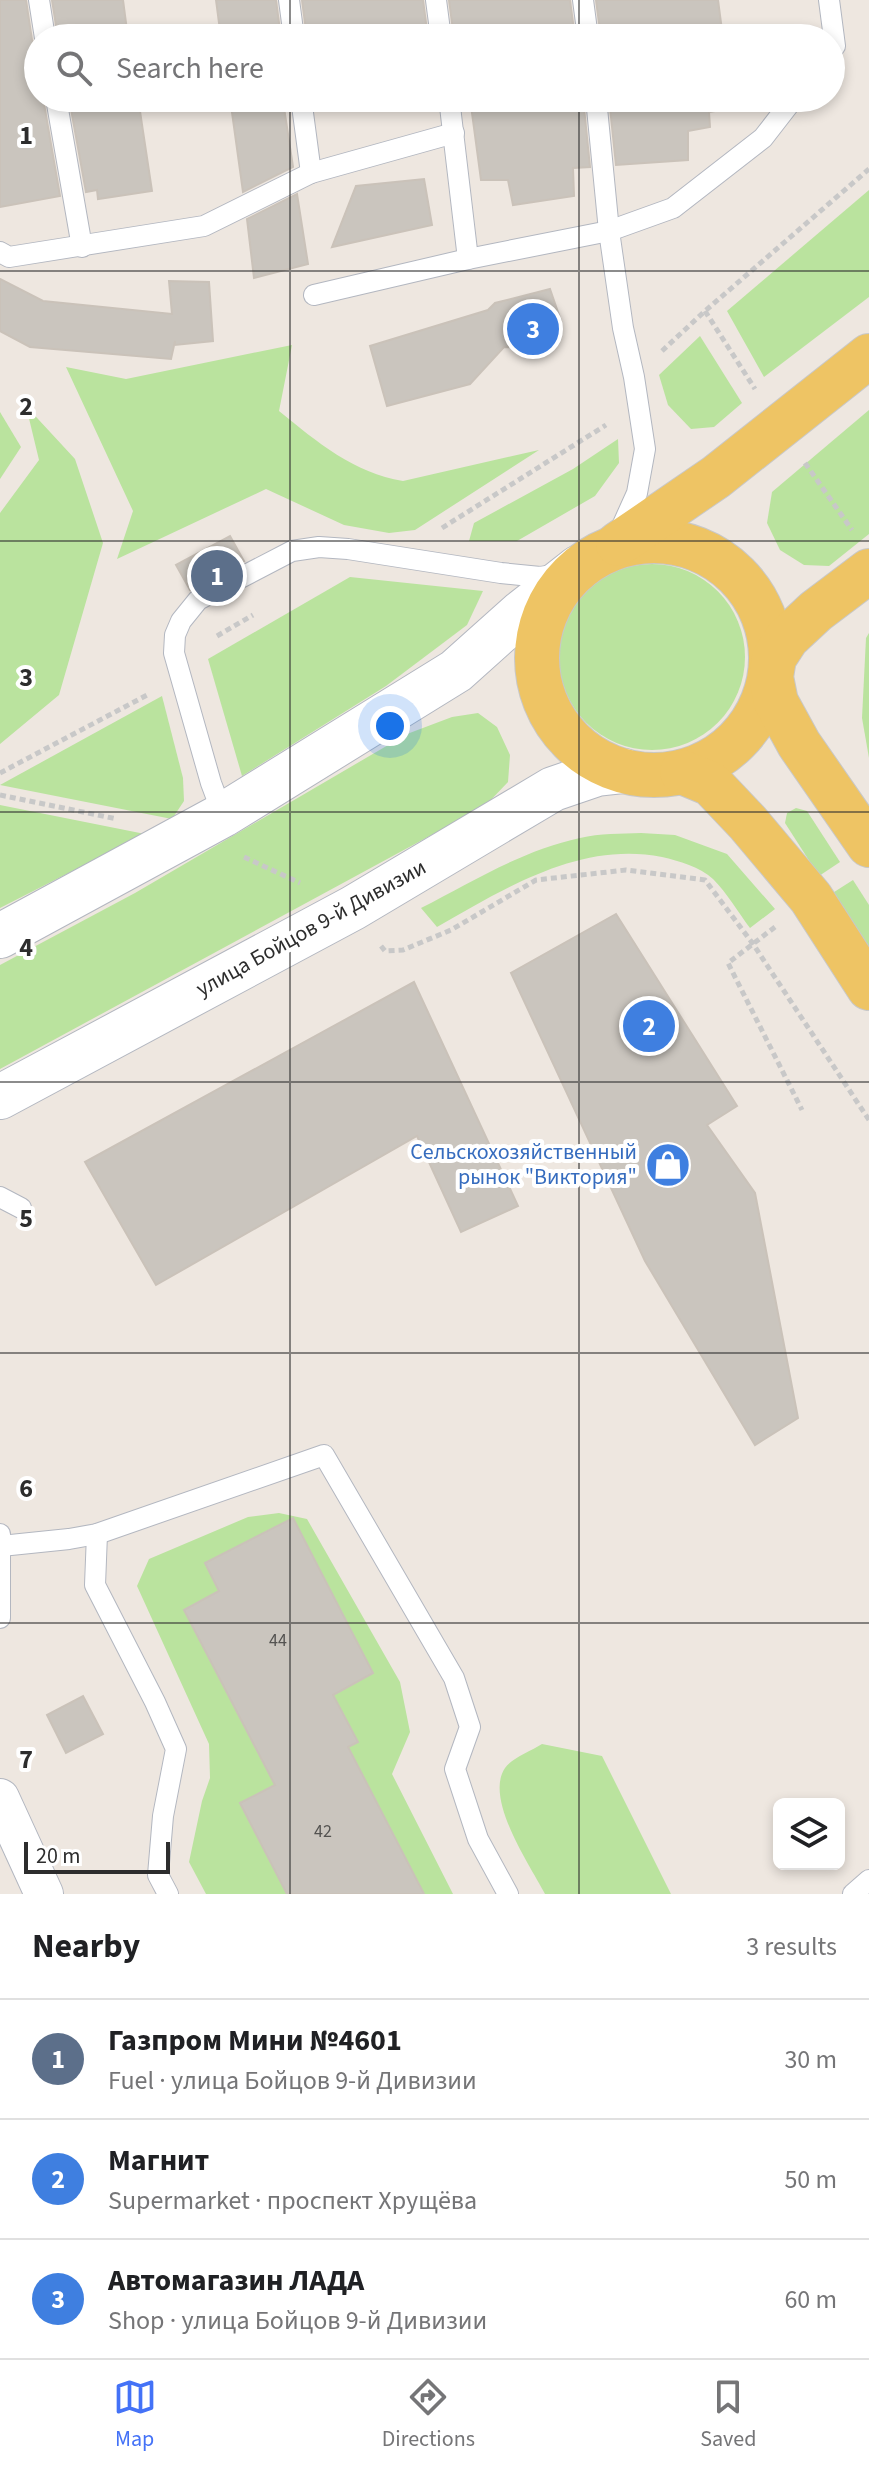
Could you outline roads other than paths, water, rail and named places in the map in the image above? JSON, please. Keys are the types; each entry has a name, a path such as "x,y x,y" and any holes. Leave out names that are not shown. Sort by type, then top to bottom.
{"main road":[{"path":"0,936 223,815 456,671 522,612 595,558 716,477 869,356"},
{"path":"869,571 816,611 787,638 774,658 771,677 756,718 741,736 723,753 682,772 655,775 624,771 602,763 569,739 548,709 537,671 539,630 552,599 595,558 650,540 676,542 698,549 733,570 755,597 770,635 771,677 776,702 799,744 869,845"},
{"name":"улица Бойцов 9-й Дивизии","path":"0,1097 353,908 553,789 597,774 624,771"},
{"path":"682,772 711,784 748,823 811,898 869,988"}],"street":[{"path":"0,1798 44,1894"}],"lane":[{"path":"39,0 43,24"},
{"path":"289,0 292,24"},
{"path":"436,0 439,24"},
{"path":"583,0 586,24"},
{"path":"829,0 832,24"},
{"path":"58,112 82,247"},
{"path":"303,112 311,173"},
{"path":"451,112 468,259"},
{"path":"223,815 174,653 175,635 181,621 198,600 292,551 319,547 399,555 540,577 595,558 637,493 645,449 609,231 597,112"},
{"path":"314,295 468,259 609,231 673,208 763,138 783,112"},
{"path":"0,252 9,257 204,226 311,173 454,133"},
{"path":"0,1197 21,1208"},
{"path":"1,1546 97,1534 324,1455 454,1678 470,1727 455,1769 478,1839 508,1894"},
{"path":"0,1532 0,1618"},
{"path":"97,1534 95,1585 176,1749 163,1816 158,1875 168,1894"},
{"path":"853,1894 869,1880"}],"place":[{"name":"Автомагазин ЛАДА","path":"533,329"},
{"name":"Газпром Мини №4601","path":"217,576"},
{"name":"Магнит","path":"649,1026"},
{"name":"Сельскохозяйственный рынок \"Виктория\"","path":"668,1165"}]}
